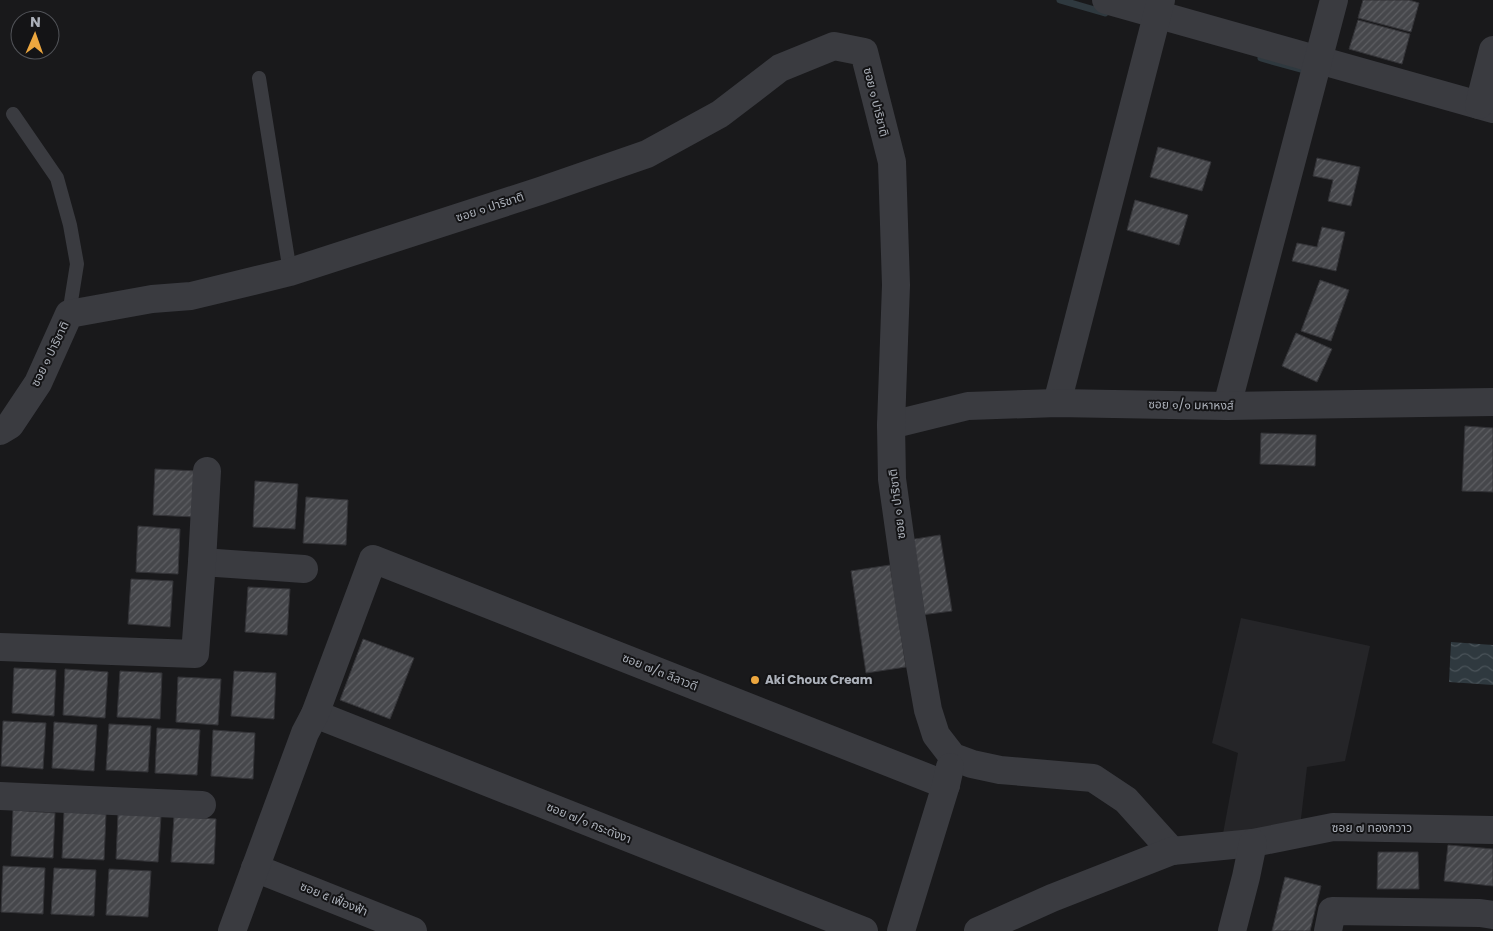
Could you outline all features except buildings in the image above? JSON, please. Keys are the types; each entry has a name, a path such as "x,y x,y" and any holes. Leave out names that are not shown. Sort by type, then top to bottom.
{"street":[{"path":"1106,0 1159,7 1318,60 1486,107 1493,50"},
{"path":"1227,406 1334,0"},
{"path":"1057,403 1159,7"},
{"name":"ซอย ๑ ปาริชาติ","path":"0,431 10,425 38,382 69,314 152,299 191,296 290,272 540,191 647,154 720,114 780,68 834,46 864,52 892,162 896,285 891,425 892,479 911,614 928,710 936,735 953,756"},
{"name":"ซอย ๑/๑ มหาหงส์","path":"891,425 968,406 1057,403 1227,406 1493,402"},
{"path":"0,647 195,654 207,471"},
{"name":"ซอย ๗/๓ ลีลาวดี","path":"315,714 373,559 946,785"},
{"path":"202,562 304,569"},
{"path":"232,931 305,733 315,714"},
{"name":"ซอย ๗/๑ กระดังงา","path":"315,714 864,931"},
{"path":"901,931 946,785 953,756 972,764 1000,770 1093,778 1126,800 1172,851"},
{"path":"0,796 202,806"},
{"name":"ซอย ๗ ทองกวาว","path":"995,927 1052,898 1172,851 1253,843 1333,827 1493,830"},
{"path":"1232,931 1253,843"},
{"name":"ซอย ๕ เฟื่องฟ้า","path":"255,868 413,931"},
{"path":"1328,931 1332,911 1480,913 1493,915"}],"lane":[{"path":"259,78 290,272"},
{"path":"13,114 57,178 70,225 77,264 69,314"}],"shaded area":[{"path":"1241,618 1370,646 1345,761 1307,767 1300,827 1222,839 1238,753 1212,743"}],"water":[{"path":"1451,642 1493,645 1493,685 1449,682"}],"waterway":[{"path":"1060,0 1105,13"},
{"path":"1261,58 1304,70"}],"place":[{"name":"Aki Choux Cream","path":"755,680"}]}
